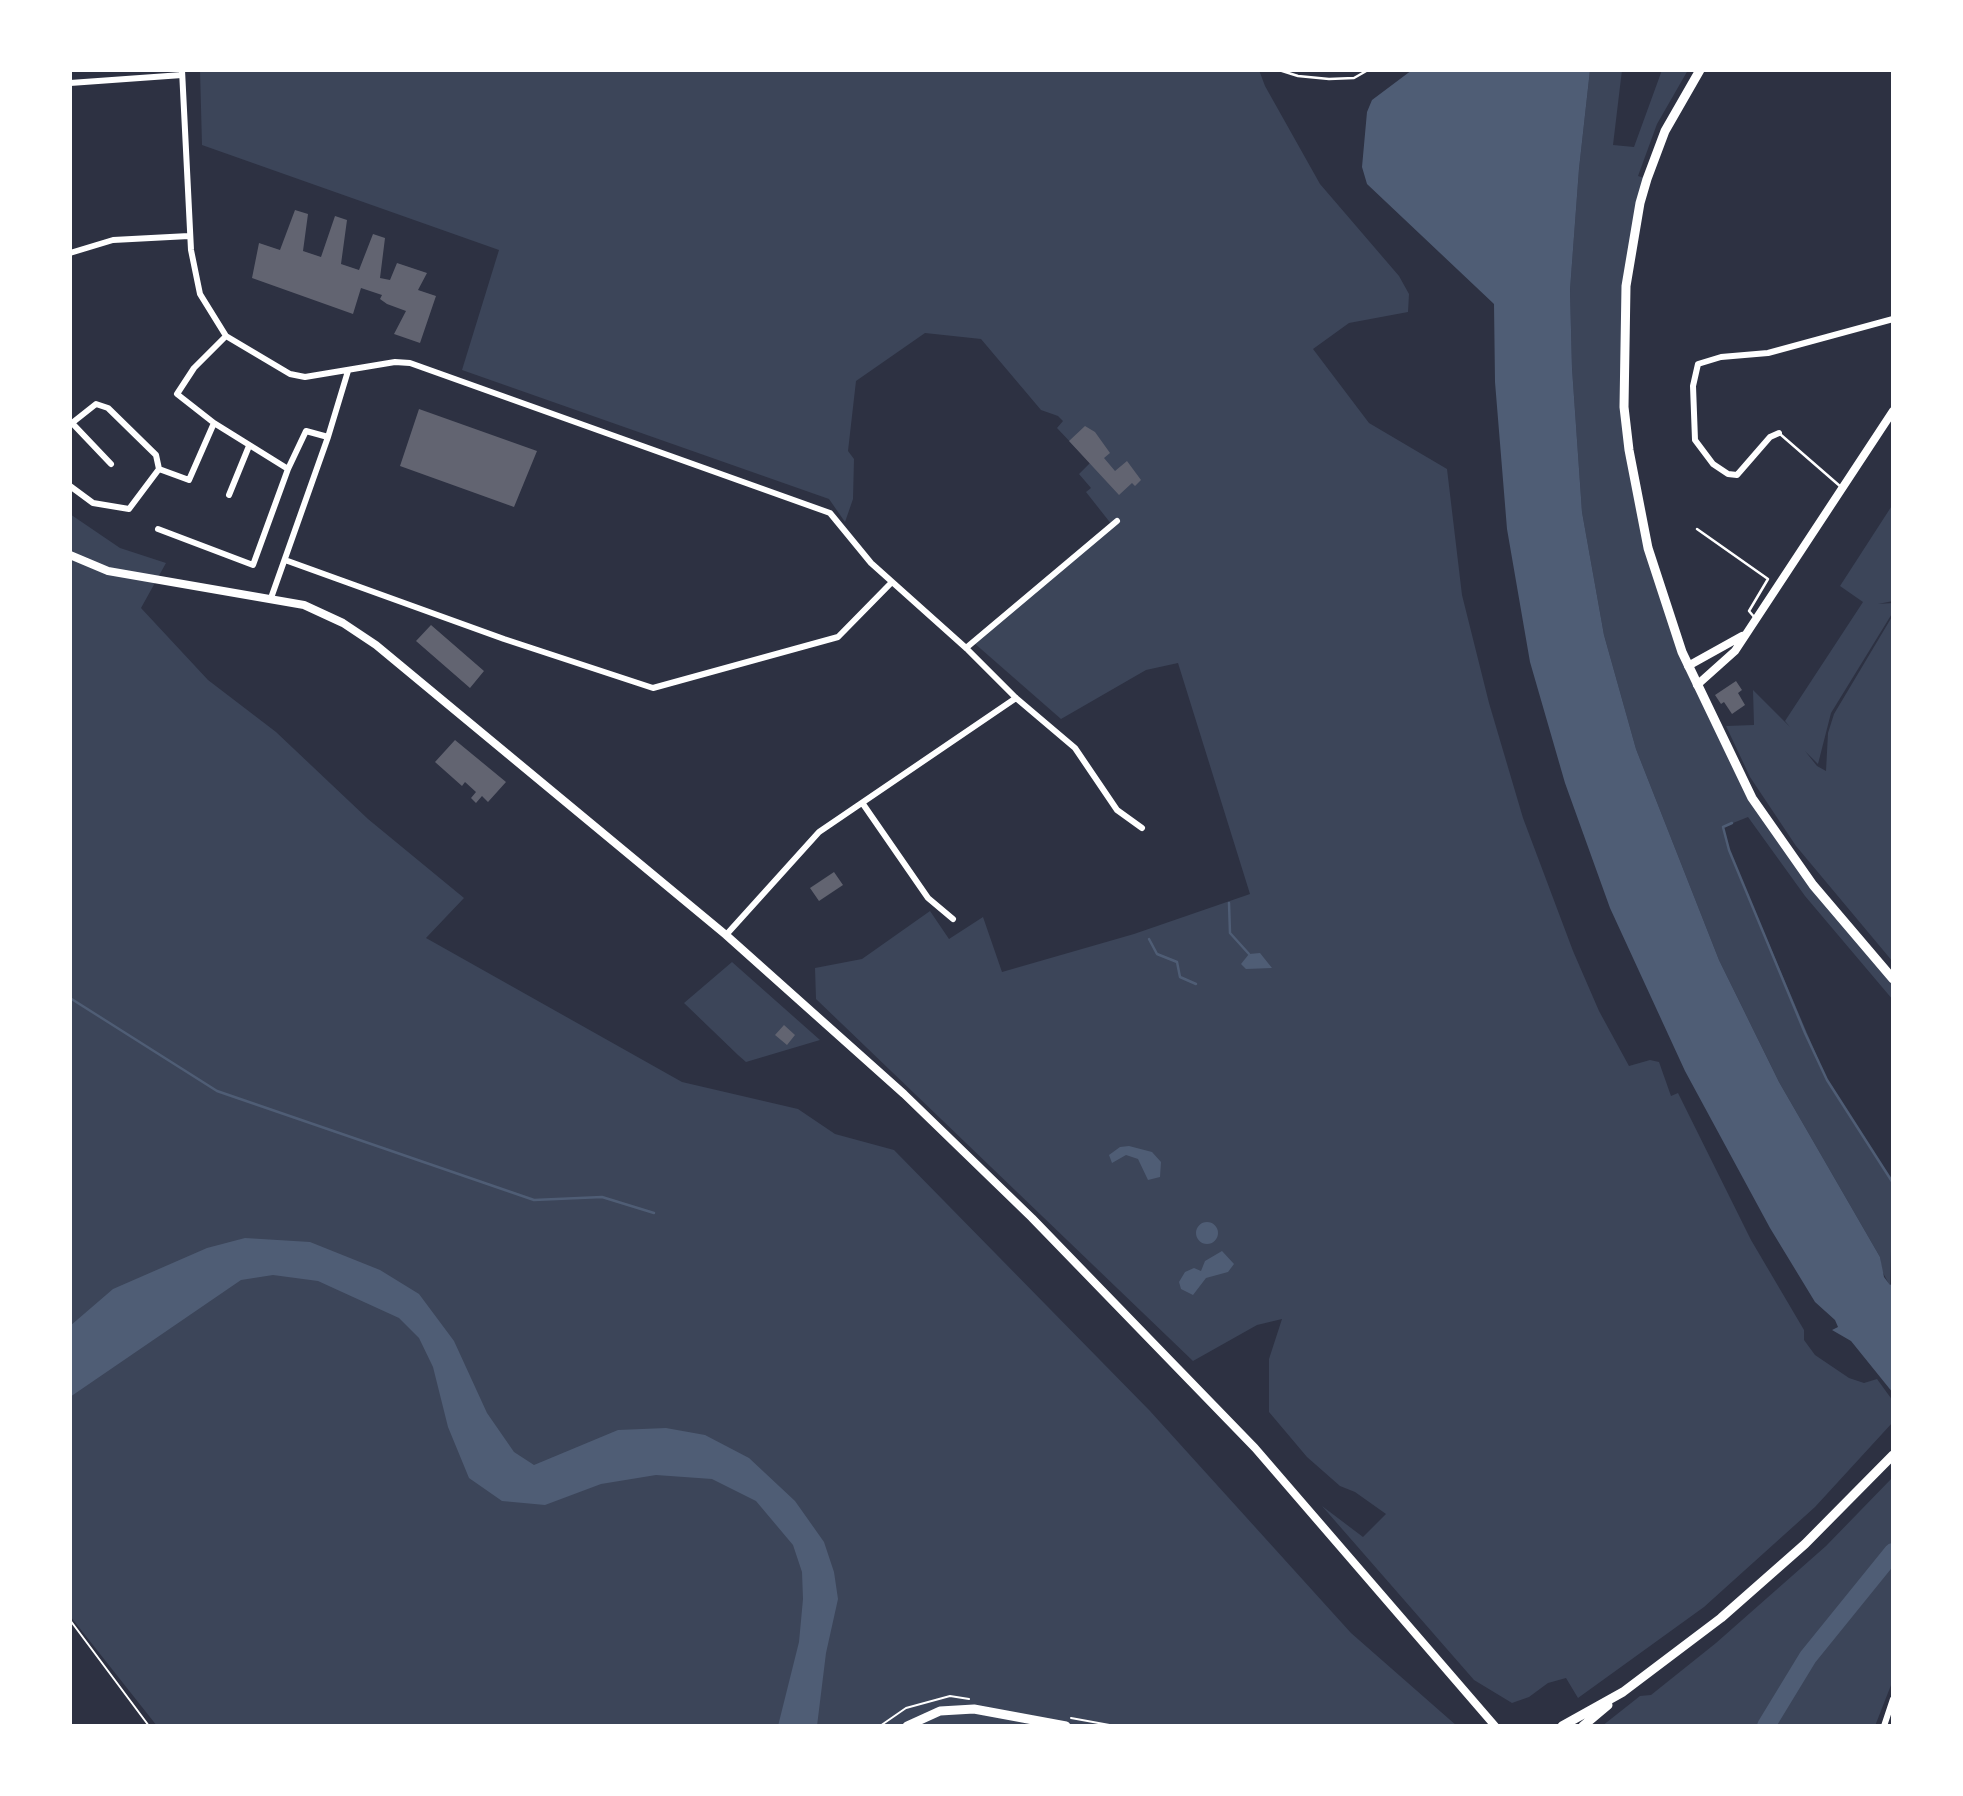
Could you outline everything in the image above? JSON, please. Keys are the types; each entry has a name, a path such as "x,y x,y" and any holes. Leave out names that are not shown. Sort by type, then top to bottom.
{"main road":[{"path":"1700,70 1665,131 1640,203 1626,286 1624,407 1637,498 1661,593 1688,666 1752,798 1783,845 1893,979"},
{"path":"1583,1726 1623,1692 1721,1618 1805,1544 1893,1455"},
{"path":"1562,1726 1623,1692"},
{"path":"907,1726 940,1711 974,1709 1066,1726"}],"street":[{"path":"70,83 182,73 189,236 200,294 226,336 290,374 305,377 395,362 410,363 830,513 871,563 966,648 1016,698 1075,748 1117,810 1142,828"},
{"path":"70,253 113,240 189,236"},
{"path":"1779,433 1770,437 1737,475 1728,474 1713,464 1695,440 1693,386 1698,364 1721,357 1768,354 1893,319"},
{"path":"226,336 194,368 177,394 214,423 288,469"},
{"path":"271,598 328,437 348,371"},
{"path":"70,486 93,503 129,509 159,469 156,455 108,408 96,404 72,422 111,464"},
{"path":"1697,685 1735,651 1893,411"},
{"path":"159,469 189,480 214,423"},
{"path":"158,529 253,565 288,469 306,431 328,437"},
{"path":"229,495 249,446"},
{"path":"966,648 1117,522"},
{"path":"70,555 108,571 271,598 321,613 376,645 726,935 904,1094 1073,1258 1255,1448 1495,1726"},
{"path":"285,559 505,639 653,688 838,638 892,582"},
{"path":"1688,666 1745,634"},
{"path":"726,935 819,832 1016,698"},
{"path":"863,804 928,898 953,919"},
{"path":"1884,1726 1893,1699"}],"lane":[{"path":"1279,70 1298,76 1329,79 1354,78 1368,70"},
{"path":"1779,433 1841,487"},
{"path":"1697,529 1768,579 1749,611 1755,618"}],"path":[{"path":"70,1620 149,1726"}],"shaded area":[{"path":"200,70 1259,70 1265,86 1320,184 1399,276 1409,294 1408,312 1349,323 1313,349 1369,423 1447,469 1462,595 1489,703 1523,818 1573,951 1599,1011 1629,1066 1650,1060 1659,1062 1671,1096 1678,1093 1751,1240 1804,1330 1804,1340 1815,1355 1849,1378 1864,1383 1877,1379 1893,1401 1893,1422 1815,1507 1704,1607 1578,1698 1566,1678 1548,1683 1529,1697 1512,1703 1474,1680 1322,1506 1363,1537 1386,1514 1355,1492 1340,1486 1307,1457 1269,1412 1269,1359 1282,1319 1257,1325 1193,1361 816,999 815,968 862,959 930,911 949,939 983,917 1002,972 1134,934 1250,894 1178,663 1146,670 1061,719 973,642 1112,525 1086,492 1091,488 1079,474 1090,463 1057,428 1063,421 1058,416 1041,410 981,339 925,333 856,381 848,451 854,459 853,499 845,522 829,499 462,370 499,250 202,145"},
{"path":"1412,70 1590,70 1570,290 1572,368 1582,512 1604,635 1636,749 1719,960 1779,1082 1880,1257 1884,1277 1890,1285 1893,1283 1893,1393 1851,1341 1832,1330 1838,1327 1835,1320 1815,1302 1770,1228 1685,1071 1610,908 1565,783 1530,662 1507,529 1495,382 1494,304 1367,184 1362,167 1367,112 1372,100"},
{"path":"1590,70 1622,70 1613,145 1634,147 1662,70 1688,70 1657,124 1638,176 1647,179 1626,286 1629,450 1668,616 1713,719 1783,845 1893,979 1893,1000 1805,896 1748,817 1723,827 1729,850 1827,1080 1893,1183 1890,1286 1882,1271 1880,1257 1779,1082 1719,960 1636,749 1604,635 1582,512 1572,368 1570,290"},
{"path":"1893,504 1893,601 1878,604 1893,603 1893,612 1831,713 1818,764 1805,751 1817,766 1826,771 1828,733 1834,714 1893,615 1893,962 1796,846 1750,777 1726,726 1754,725 1753,690 1790,727 1785,721 1863,602 1840,586"},
{"path":"70,514 120,548 166,563 141,608 208,680 276,732 368,819 464,898 426,938 682,1082 798,1109 835,1134 894,1150 1150,1411 1351,1633 1457,1726 157,1726 70,1616"},
{"path":"1260,953 1272,968 1246,969 1241,964 1249,954"},
{"path":"732,962 820,1040 746,1062 738,1055 684,1003"},
{"path":"1129,1146 1152,1152 1161,1162 1160,1177 1148,1180 1138,1159 1126,1155 1112,1163 1109,1155 1120,1147"},
{"path":"1203,1222 1211,1222 1218,1229 1218,1237 1211,1244 1203,1244 1196,1237 1196,1229"},
{"path":"245,1238 310,1242 380,1270 419,1294 454,1341 487,1413 514,1452 534,1465 618,1430 666,1428 705,1435 749,1458 795,1501 824,1542 834,1572 838,1599 826,1653 817,1726 778,1726 799,1642 803,1599 802,1572 793,1545 756,1501 712,1479 656,1475 601,1484 545,1505 502,1501 469,1478 448,1427 433,1367 419,1338 399,1318 318,1281 273,1275 241,1280 70,1397 70,1326 113,1289 207,1248"},
{"path":"1222,1251 1234,1264 1228,1272 1206,1278 1193,1295 1181,1289 1179,1282 1185,1272 1194,1268 1201,1271 1205,1261"},
{"path":"1893,1477 1893,1680 1875,1726 1602,1726 1640,1696 1651,1695 1716,1643 1826,1546"}],"building":[{"path":"295,210 308,214 303,251 321,257 335,216 347,220 341,264 359,270 373,234 385,238 380,278 390,280 397,263 427,273 418,290 436,296 420,343 394,334 406,311 387,304 380,299 382,295 361,288 353,314 252,278 259,243 280,250"},
{"path":"419,409 537,451 514,507 400,466"},
{"path":"1085,426 1095,432 1110,453 1104,458 1115,471 1127,461 1141,480 1135,486 1132,483 1119,495 1069,441"},
{"path":"431,625 484,671 470,688 416,641"},
{"path":"1736,681 1742,690 1738,693 1745,705 1732,714 1715,695"},
{"path":"455,740 506,782 488,802 482,796 476,803 471,798 476,792 465,782 462,786 435,762"},
{"path":"834,872 843,885 819,901 810,888"},
{"path":"784,1025 795,1035 787,1045 775,1035"}],"waterway":[{"path":"1732,823 1723,827 1729,850 1805,1033 1827,1080 1893,1183"},
{"path":"1229,903 1230,933 1249,954"},
{"path":"1149,939 1157,954 1177,962 1180,977 1196,984"},
{"path":"70,998 217,1091 534,1200 602,1197 654,1213"},
{"path":"1766,1726 1808,1657 1893,1552"}]}
